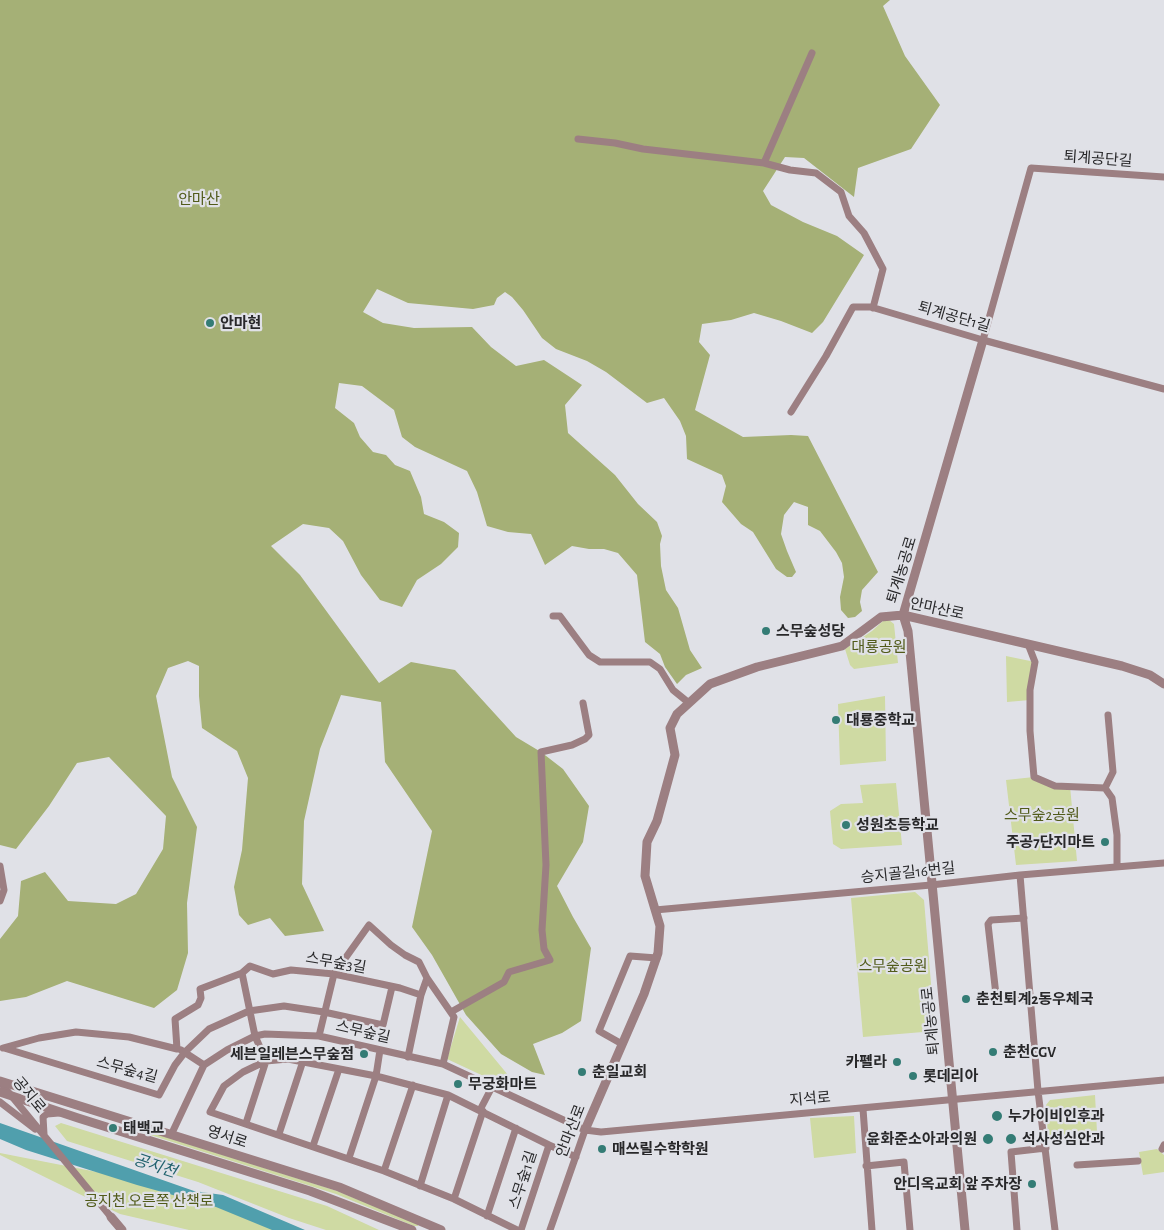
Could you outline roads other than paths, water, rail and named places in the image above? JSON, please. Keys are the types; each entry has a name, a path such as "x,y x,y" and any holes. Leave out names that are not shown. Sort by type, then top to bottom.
{"street":[{"path":"764,163 812,53"},
{"path":"578,139 615,143 643,150 764,163 790,170 816,173 841,192 849,216 864,233 884,269 873,308"},
{"name":"퇴계공단길","path":"1031,168 1164,177"},
{"name":"퇴계농공로","path":"964,1230 908,631 903,615 1031,168"},
{"name":"퇴계공단1길","path":"791,412 826,356 853,307 873,308 983,340 1164,388"},
{"name":"안마산로","path":"550,1230 585,1130 644,994 657,958 660,926 645,876 647,842 657,820 675,755 670,728 677,714 710,684 757,667 842,646 881,617 903,615 1122,666 1150,675 1164,684"},
{"path":"553,616 560,616 589,655 600,662 650,662 660,669 673,690 689,703"},
{"path":"1028,644 1035,662 1030,690 1030,731 1034,777 1055,786 1105,788"},
{"path":"450,1012 504,982 509,972 550,960 544,950 542,930 546,865 541,752 572,745 589,735 583,704"},
{"path":"1105,788 1113,772 1108,715"},
{"path":"1105,788 1112,798 1117,834 1117,867"},
{"name":"승지골길16번길","path":"655,910 1164,863"},
{"path":"0,866 4,890 0,901"},
{"path":"1020,875 1038,1091 1054,1230"},
{"path":"1024,918 991,920 988,924 996,995 1002,1001 1031,999"},
{"path":"319,1036 334,974 369,925 391,945 419,962 427,978 454,1017 443,1064"},
{"path":"622,1044 599,1031 630,956 657,958"},
{"name":"스무숲3길","path":"177,1048 175,1019 198,1005 201,998 200,989 242,973 250,966 273,974 292,970 334,974 420,995"},
{"path":"242,973 255,1036 266,1061 246,1123"},
{"path":"408,1057 420,995 427,978"},
{"name":"스무숲4길","path":"2,1047 158,1095 175,1065 185,1052 209,1029 249,1011 284,1006 324,1012 383,1025 392,987"},
{"path":"2,1047 76,1032 129,1037 177,1048 204,1066"},
{"name":"스무숲길","path":"172,1133 204,1066 226,1050 255,1036 265,1034 319,1036 443,1064 585,1130"},
{"path":"349,1158 376,1076 380,1050"},
{"name":"스무숲1길","path":"288,1059 304,1061 376,1076 448,1095 549,1145 519,1230 454,1199 384,1171 280,1134 210,1112 224,1086 243,1072 266,1061 288,1059"},
{"path":"280,1134 304,1061"},
{"path":"313,1146 339,1069"},
{"name":"지석로","path":"585,1130 600,1132 1164,1080"},
{"name":"영서로","path":"0,1082 172,1133 339,1187 441,1230"},
{"name":"공지로","path":"0,1082 38,1126"},
{"path":"384,1171 413,1085"},
{"path":"454,1199 481,1111 492,1087"},
{"name":"영서로","path":"0,1092 310,1191 412,1230"},
{"path":"420,1186 448,1095"},
{"path":"0,1102 38,1126 122,1230"},
{"path":"863,1109 872,1230"},
{"path":"38,1126 47,1114 61,1112"},
{"name":"스무숲1길","path":"487,1216 516,1128"},
{"path":"549,1145 576,1157"},
{"path":"1017,1230 1011,1152 1046,1148"},
{"path":"1076,1165 1138,1161"},
{"path":"866,1166 904,1162 910,1230"}],"water":[{"path":"0,1123 194,1191 223,1195 305,1230 272,1230 216,1207 137,1185 26,1150 0,1139"}],"place":[{"name":"안마현","path":"210,323"},
{"name":"스무숲성당","path":"766,631"},
{"name":"대룡중학교","path":"836,720"},
{"name":"성원초등학교","path":"846,825"},
{"name":"주공7단지마트","path":"1105,842"},
{"name":"춘천퇴계2동우체국","path":"966,999"},
{"name":"춘천CGV","path":"993,1052"},
{"name":"세븐일레븐스무숲점","path":"364,1054"},
{"name":"카펠라","path":"897,1062"},
{"name":"춘일교회","path":"582,1072"},
{"name":"롯데리아","path":"913,1076"},
{"name":"무궁화마트","path":"458,1084"},
{"name":"누가이비인후과","path":"997,1116"},
{"name":"태백교","path":"113,1128"},
{"name":"윤화준소아과의원","path":"988,1139"},
{"name":"석사성심안과","path":"1011,1139"},
{"name":"매쓰릴수학학원","path":"602,1149"},
{"name":"안디옥교회 앞 주차장","path":"1032,1184"}],"park label":[{"name":"안마산","path":"199,199"},
{"name":"대룡공원","path":"879,647"},
{"name":"스무숲2공원","path":"1042,815"},
{"name":"스무숲공원","path":"893,966"},
{"name":"공지천 오른쪽 산책로","path":"149,1201"}],"water label":[{"name":"공지천","path":"155,1166"}]}
